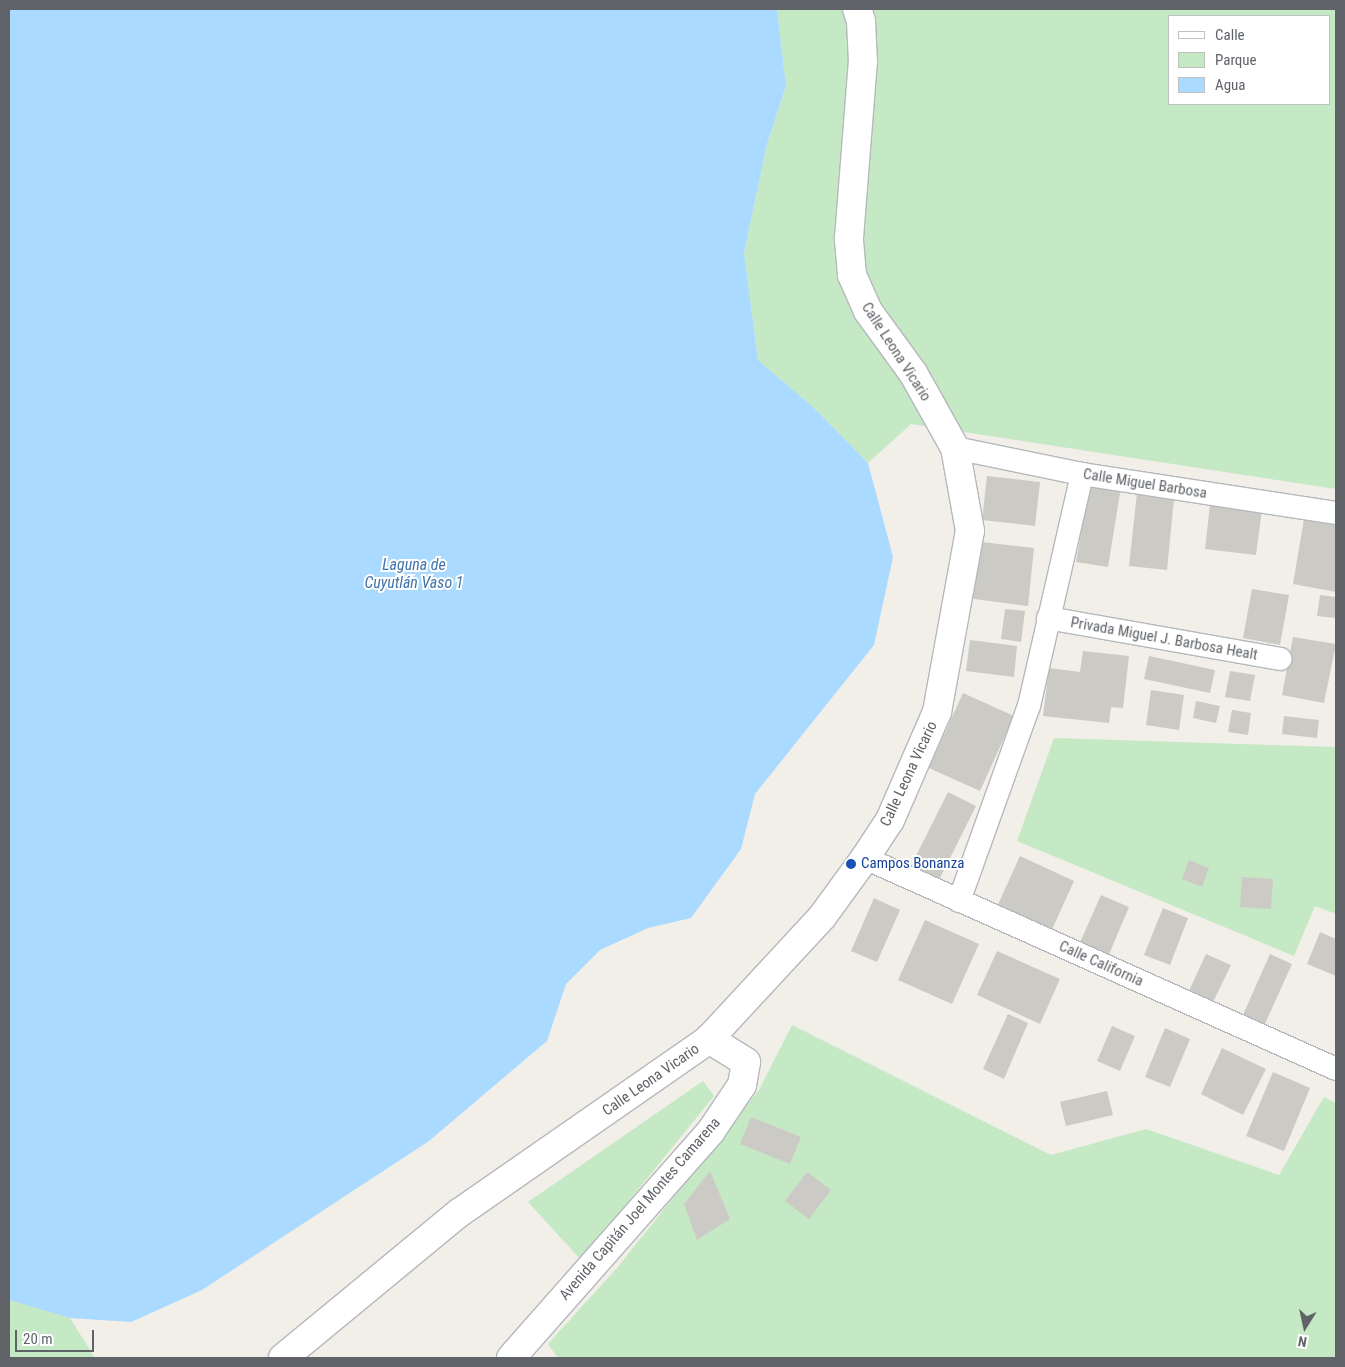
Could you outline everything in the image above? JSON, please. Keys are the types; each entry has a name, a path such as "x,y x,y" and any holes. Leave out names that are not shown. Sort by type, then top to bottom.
{"main road":[{"name":"Calle Leona Vicario","path":"283,1358 459,1213 709,1039 822,917 865,858 890,820 937,712 970,530 955,448 913,373 868,311 852,275 849,238 863,62 861,21 857,9"},
{"name":"Avenida Capitán Joel Montes Camarena","path":"511,1358 711,1131 742,1085 746,1062 709,1039"}],"street":[{"name":"Calle Miguel Barbosa","path":"955,448 1082,474 1336,513"},
{"path":"959,901 1029,706 1082,474"},
{"name":"Privada Miguel J. Barbosa Healt","path":"1048,618 1280,659"},
{"name":"Calle California","path":"865,858 1336,1069"}],"green space":[{"path":"777,9 1336,9 1336,489 911,424 868,463 813,407 758,360 744,253 767,144 786,86"},
{"path":"1054,738 1336,747 1336,914 1315,906 1294,956 1017,841"},
{"path":"792,1025 1051,1155 1146,1129 1279,1175 1324,1097 1336,1103 1336,1358 558,1358 548,1344 617,1268 759,1090"},
{"path":"703,1081 714,1096 581,1260 528,1202"},
{"path":"9,1300 70,1318 95,1358 9,1358"}],"water":[{"name":"Laguna de Cuyutlán Vaso 1","path":"9,9 777,9 786,86 767,144 744,253 758,360 813,407 868,463 893,557 874,645 755,794 741,849 691,918 648,928 600,950 566,984 547,1041 429,1141 202,1290 131,1322 70,1318 9,1300"}],"building":[{"path":"987,476 1040,482 1035,526 982,520"},
{"path":"1090,482 1121,487 1108,567 1076,562"},
{"path":"1138,484 1175,489 1167,570 1129,566"},
{"path":"1211,496 1263,502 1256,555 1205,549"},
{"path":"1304,519 1336,525 1336,592 1293,584"},
{"path":"973,541 1034,548 1028,606 967,598"},
{"path":"1252,589 1289,595 1280,645 1243,638"},
{"path":"1320,595 1336,597 1336,618 1317,616"},
{"path":"1005,609 1025,611 1021,642 1001,639"},
{"path":"1293,637 1336,644 1324,703 1282,695"},
{"path":"970,640 1017,646 1014,677 966,671"},
{"path":"1083,651 1129,656 1123,708 1111,707 1109,723 1043,716 1049,668 1080,672"},
{"path":"1149,656 1215,670 1210,693 1144,679"},
{"path":"1230,671 1255,675 1250,701 1225,697"},
{"path":"1151,690 1184,695 1179,730 1146,725"},
{"path":"963,693 1014,716 980,791 929,768"},
{"path":"1196,701 1220,706 1216,723 1193,718"},
{"path":"1232,710 1251,713 1248,735 1228,732"},
{"path":"1284,716 1319,720 1317,738 1282,734"},
{"path":"948,792 976,806 938,882 910,868"},
{"path":"1020,856 1074,881 1049,936 995,911"},
{"path":"1189,860 1209,868 1202,887 1182,879"},
{"path":"1242,877 1273,879 1271,909 1240,907"},
{"path":"1101,895 1129,907 1107,959 1078,947"},
{"path":"874,898 900,910 877,962 851,951"},
{"path":"1163,908 1188,918 1170,965 1144,955"},
{"path":"925,920 979,944 952,1004 898,980"},
{"path":"1320,932 1336,939 1336,976 1307,964"},
{"path":"997,951 1060,979 1040,1024 977,995"},
{"path":"1206,954 1231,965 1213,1002 1189,991"},
{"path":"1270,954 1292,964 1264,1026 1242,1017"},
{"path":"1008,1014 1028,1023 1004,1079 983,1069"},
{"path":"1112,1026 1135,1036 1120,1071 1097,1061"},
{"path":"1165,1028 1190,1039 1170,1087 1145,1077"},
{"path":"1222,1048 1266,1069 1243,1115 1201,1094"},
{"path":"1273,1072 1310,1088 1284,1151 1246,1136"},
{"path":"1107,1091 1113,1115 1066,1126 1060,1102"},
{"path":"751,1117 801,1137 790,1164 740,1144"},
{"path":"710,1171 730,1219 697,1240 684,1204"},
{"path":"807,1172 831,1190 809,1219 785,1201"}],"place":[{"name":"Campos Bonanza","path":"851,864"}]}
